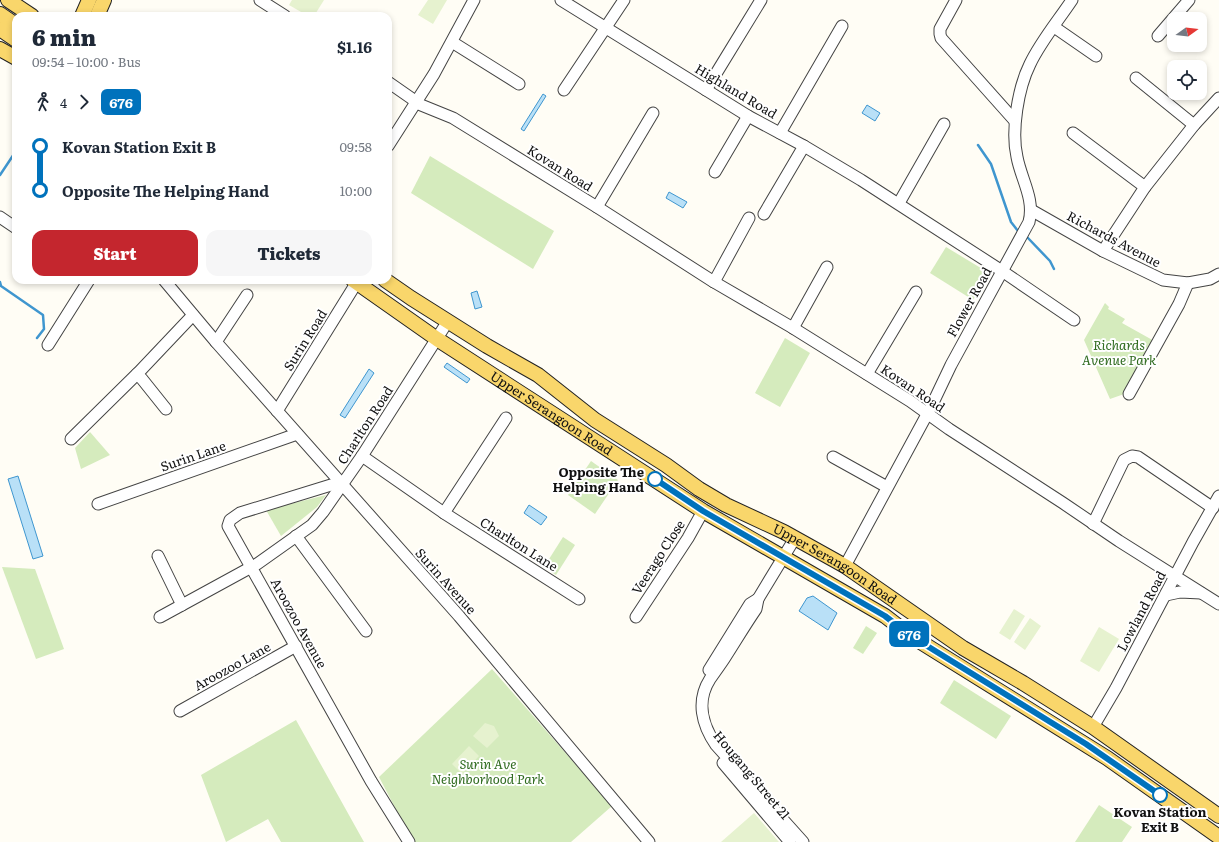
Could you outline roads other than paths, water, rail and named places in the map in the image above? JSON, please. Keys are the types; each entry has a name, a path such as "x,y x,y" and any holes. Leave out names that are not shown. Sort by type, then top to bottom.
{"main road":[{"path":"8,0 26,12"},
{"path":"84,12 90,0"},
{"path":"99,12 104,0"},
{"path":"0,14 12,22"},
{"path":"0,29 12,37"},
{"path":"0,49 12,56"},
{"name":"Upper Serangoon Road","path":"359,284 437,339 703,511 885,616 911,636 1086,744 1219,837"},
{"name":"Upper Serangoon Road","path":"391,284 448,322 538,375 595,420 726,505 795,538 845,566 964,648 1093,727 1219,816"}],"street":[{"path":"260,0 279,12"},
{"path":"392,140 417,102 452,42 474,0"},
{"name":"Highland Road","path":"560,0 748,116 804,146 899,204 1074,320"},
{"path":"564,90 624,0"},
{"path":"706,90 761,0"},
{"path":"956,0 940,29 941,38 1015,121"},
{"name":"Flower Road","path":"845,566 951,364 1027,228 1031,210 1028,193 1016,154 1015,121 1029,65 1040,46 1072,0"},
{"path":"1158,36 1189,0"},
{"path":"780,133 842,26"},
{"path":"1057,29 1096,56"},
{"path":"452,42 519,84"},
{"path":"1136,78 1194,125"},
{"name":"Kovan Road","path":"392,85 417,102 453,118 714,282 867,374 910,401 926,414 1093,524 1219,604"},
{"path":"1103,251 1145,187 1194,125 1219,98"},
{"path":"596,207 653,113"},
{"path":"715,172 748,116"},
{"path":"899,204 944,124"},
{"path":"1073,133 1145,187"},
{"path":"764,214 804,146"},
{"name":"Richards Avenue","path":"1031,210 1103,251 1163,280 1188,283 1210,279 1219,274"},
{"path":"0,217 12,225"},
{"path":"714,282 749,218"},
{"path":"792,328 827,267"},
{"path":"1129,394 1179,304 1188,283"},
{"path":"48,345 86,284"},
{"name":"Surin Avenue","path":"167,284 276,411 368,512 423,577 459,616 649,842"},
{"name":"Surin Road","path":"276,411 353,284"},
{"path":"867,374 916,292"},
{"path":"216,342 247,295"},
{"path":"71,439 137,374 193,315"},
{"name":"Charlton Road","path":"160,617 251,567 312,525 362,456 448,322"},
{"path":"137,374 166,410"},
{"path":"444,513 506,418"},
{"name":"Surin Lane","path":"98,504 297,434"},
{"name":"Charlton Lane","path":"362,456 444,513 579,599"},
{"path":"1093,524 1124,460 1130,456 1138,457 1213,508"},
{"path":"833,457 887,487"},
{"name":"Aroozoo Avenue","path":"342,485 331,485 248,510 233,517 228,526 364,769 409,842"},
{"name":"Lowland Road","path":"1093,727 1116,688 1219,496"},
{"name":"Veerago Close","path":"636,617 688,538 703,511"},
{"path":"296,536 366,631"},
{"name":"Hougang Street 21","path":"795,538 758,599 756,609 706,687 702,707 704,722 708,734 716,745 803,842"},
{"path":"158,556 182,605"},
{"name":"Kovan Road","path":"1166,595 1180,592 1201,593"},
{"name":"Hougang Street 21","path":"758,599 750,604 717,655 697,690 695,707 696,719 707,744 790,842"},
{"name":"Aroozoo Lane","path":"180,711 296,646"}],"water":[{"path":"543,94 546,96 524,131 521,129"},
{"path":"867,105 880,113 875,121 862,113"},
{"path":"669,192 687,202 683,208 666,198"},
{"path":"477,291 482,307 475,309 471,293"},
{"path":"447,363 470,379 467,383 444,367"},
{"path":"369,369 374,373 345,418 340,415"},
{"path":"18,476 43,556 33,559 8,479"},
{"path":"529,505 547,517 541,525 524,513"},
{"path":"813,596 837,613 828,630 799,611 807,598"}],"waterway":[{"path":"978,145 991,164 1011,222 1018,231"},
{"path":"0,175 12,157"},
{"path":"1027,237 1050,261 1054,269"},
{"path":"0,282 1,286 43,315 44,329 37,338"}],"place":[{"name":"Opposite The Helping Hand","path":"655,479"},
{"name":"Kovan Station Exit B","path":"1160,795"}],"park label":[{"name":"Richards Avenue Park","path":"1119,352"},
{"name":"Surin Ave Neighborhood Park","path":"488,772"}]}
